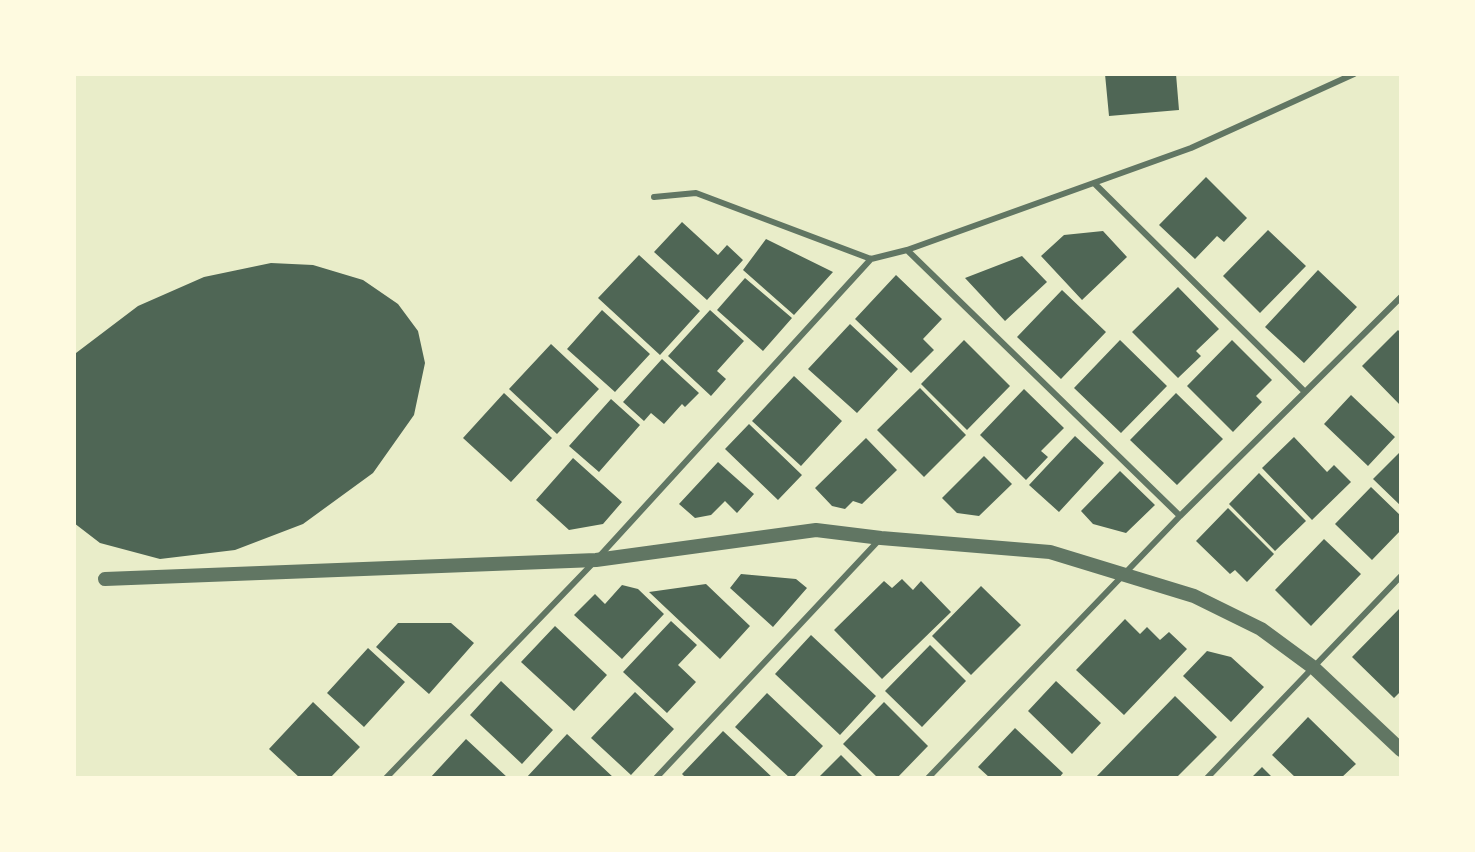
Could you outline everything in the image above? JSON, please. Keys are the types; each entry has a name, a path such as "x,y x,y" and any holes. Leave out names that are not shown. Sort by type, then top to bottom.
{"street":[{"path":"105,579 596,560 816,530 1050,552 1194,596 1261,629 1314,668 1401,750"}],"lane":[{"path":"386,778 596,560 871,259 907,250 1191,148 1354,74"},
{"path":"1094,183 1305,392"},
{"path":"654,197 696,193 871,259"},
{"path":"907,250 1180,516"},
{"path":"928,778 1180,516 1401,297"},
{"path":"656,778 881,538"},
{"path":"1207,778 1401,576"}],"building":[{"path":"1105,74 1176,74 1179,110 1109,116"},
{"path":"1206,177 1247,218 1224,242 1217,236 1195,259 1159,225"},
{"path":"682,222 718,255 727,245 743,260 707,300 654,252"},
{"path":"1268,230 1306,266 1260,313 1223,276"},
{"path":"1103,231 1127,257 1082,300 1041,256 1064,235"},
{"path":"766,239 833,272 794,315 743,270"},
{"path":"639,255 700,311 660,355 598,298"},
{"path":"1022,256 1047,282 1005,321 965,278"},
{"path":"271,263 313,265 363,280 398,304 418,331 425,363 414,415 373,473 303,524 235,550 160,559 100,543 74,523 76,353 138,306 204,277"},
{"path":"1318,270 1357,307 1304,363 1265,327"},
{"path":"896,275 942,319 923,339 934,350 911,373 855,319"},
{"path":"745,278 792,318 763,351 717,310"},
{"path":"1178,287 1219,329 1196,351 1201,356 1178,378 1132,332"},
{"path":"1062,290 1106,332 1061,379 1017,337"},
{"path":"602,310 650,354 615,392 567,349"},
{"path":"710,310 744,341 717,371 726,379 711,396 668,356"},
{"path":"850,324 898,369 857,413 808,369"},
{"path":"1398,330 1401,333 1401,406 1362,366"},
{"path":"964,340 1010,386 967,430 921,384"},
{"path":"1120,340 1167,386 1121,433 1074,388"},
{"path":"1232,340 1272,380 1256,396 1262,402 1233,432 1187,386"},
{"path":"551,344 599,389 557,434 509,389"},
{"path":"662,359 699,393 685,407 682,404 664,424 651,413 644,421 623,402"},
{"path":"794,376 842,421 801,466 752,421"},
{"path":"920,388 966,435 924,477 877,430"},
{"path":"1024,389 1064,428 1041,451 1048,457 1026,480 980,435"},
{"path":"504,393 552,438 511,482 463,438"},
{"path":"1176,393 1223,439 1177,485 1130,440"},
{"path":"1351,395 1395,437 1368,466 1324,424"},
{"path":"611,399 640,425 599,472 569,446"},
{"path":"749,424 802,475 778,500 725,449"},
{"path":"1075,436 1104,463 1059,512 1029,485"},
{"path":"1294,437 1327,472 1334,465 1351,482 1312,520 1262,468"},
{"path":"866,438 897,470 862,504 853,501 845,509 832,506 815,488"},
{"path":"1401,451 1401,506 1373,479"},
{"path":"984,456 1012,484 979,516 957,513 942,498"},
{"path":"573,458 622,502 603,524 569,530 536,500"},
{"path":"718,462 754,494 737,513 725,501 711,515 695,518 679,504"},
{"path":"1120,471 1155,505 1126,533 1093,524 1081,511"},
{"path":"1259,473 1306,521 1275,551 1229,504"},
{"path":"1371,487 1401,516 1401,530 1372,560 1335,524"},
{"path":"1228,508 1274,554 1247,582 1235,570 1230,574 1196,541"},
{"path":"1324,539 1361,574 1311,626 1275,590"},
{"path":"741,574 796,579 807,588 773,627 730,588"},
{"path":"902,579 913,590 921,581 951,612 882,679 834,630 884,581 892,588"},
{"path":"706,584 750,626 720,659 649,592"},
{"path":"622,585 638,589 664,614 622,659 574,615 595,594 605,604"},
{"path":"981,586 1021,625 971,675 932,636"},
{"path":"1401,607 1401,691 1394,698 1352,657"},
{"path":"1125,619 1140,634 1147,627 1160,640 1169,632 1187,649 1124,715 1076,670"},
{"path":"671,621 697,645 678,665 696,682 667,713 623,672"},
{"path":"398,623 451,623 474,643 429,694 376,647"},
{"path":"555,626 607,675 574,711 521,662"},
{"path":"811,635 876,696 840,735 775,674"},
{"path":"930,645 966,681 922,727 885,691"},
{"path":"368,648 405,682 364,727 327,693"},
{"path":"1207,651 1231,657 1264,687 1231,722 1183,676"},
{"path":"501,681 553,730 522,764 470,715"},
{"path":"1056,681 1101,723 1072,754 1028,711"},
{"path":"635,692 674,729 631,775 591,738"},
{"path":"767,693 823,746 793,778 735,727"},
{"path":"1175,696 1217,737 1176,778 1095,778"},
{"path":"313,702 360,747 330,778 300,778 269,749"},
{"path":"884,702 928,746 897,778 878,778 843,744"},
{"path":"1308,717 1356,764 1341,778 1296,778 1272,755"},
{"path":"1015,728 1063,773 1059,778 990,778 978,767"},
{"path":"723,731 773,778 686,778 682,774"},
{"path":"567,734 614,778 526,778"},
{"path":"466,739 508,778 430,778"},
{"path":"841,755 864,778 818,778"},
{"path":"1262,767 1273,778 1251,778"}]}
